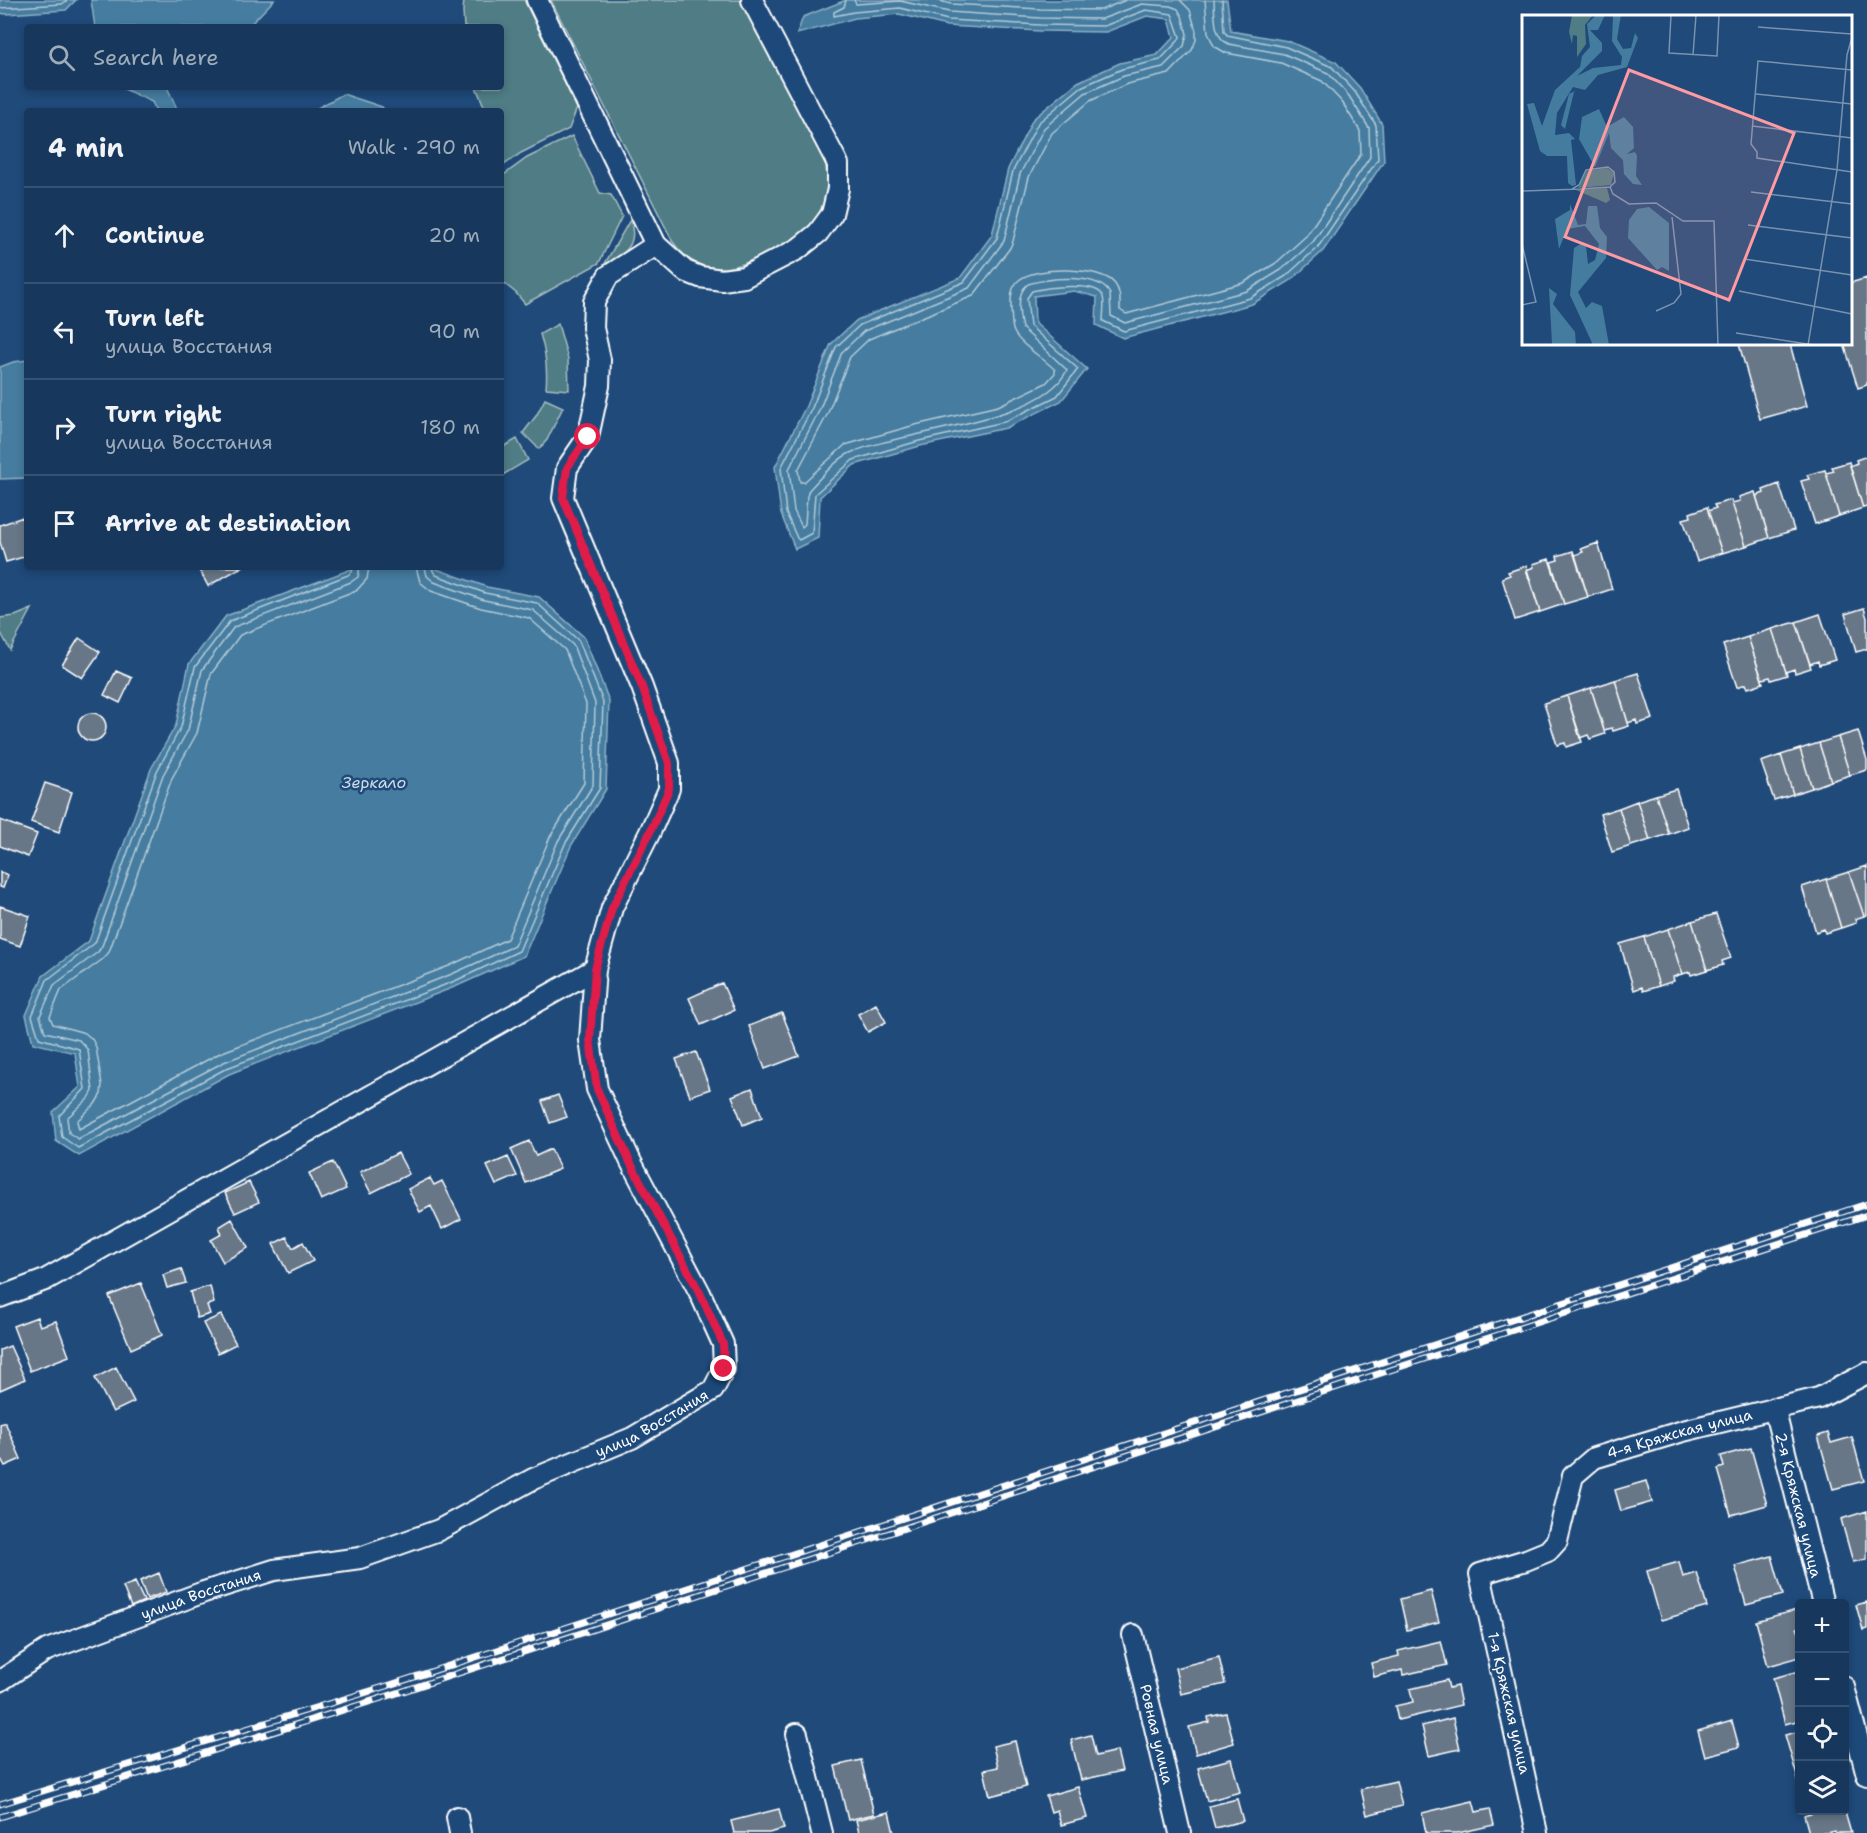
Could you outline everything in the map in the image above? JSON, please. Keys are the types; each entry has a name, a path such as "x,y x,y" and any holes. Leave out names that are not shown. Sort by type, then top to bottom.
{"street":[{"path":"537,0 656,245 686,271 700,277 722,280 744,277 798,249 818,233 832,214 837,189 838,164 752,0"},
{"name":"улица Восстания","path":"0,1681 47,1650 204,1592 274,1570 360,1558 439,1530 533,1479 632,1438 713,1390 724,1369 723,1344 700,1293 630,1162 597,1089 590,1040 595,969 612,908 669,789 669,763 642,687 563,498 567,468 588,437 599,386 600,360 593,328 594,302 608,276 656,245"},
{"path":"0,1298 45,1280 595,969"},
{"name":"4-я Кряжская улица","path":"1480,1574 1548,1551 1557,1541 1573,1476 1594,1458 1683,1431 1819,1398 1867,1373"},
{"name":"2-я Кряжская улица","path":"1774,1408 1822,1599"},
{"name":"1-я Кряжская улица","path":"1480,1574 1538,1833"},
{"name":"Ровная улица","path":"1133,1635 1180,1833"},
{"path":"1849,1703 1867,1775"},
{"path":"797,1734 822,1833"}],"green space":[{"path":"464,0 524,0 577,108 569,129 521,153 504,165 504,108 485,108 477,90 504,90 504,24 464,24"},
{"path":"551,0 742,0 824,156 826,191 820,211 811,224 801,233 762,256 734,266 708,267 695,263 684,255 673,242"},
{"path":"572,136 600,193 611,195 622,216 599,263 525,304 504,283 504,175 527,158"},
{"path":"630,220 633,236 628,248 604,265"},
{"path":"558,324 568,359 569,390 546,388 546,361 540,334"},
{"path":"545,399 563,407 547,440 539,449 523,433"},
{"path":"517,439 528,460 504,474 504,446"},
{"path":"32,609 10,650 0,631 0,618 15,616"}],"water":[{"path":"0,0 76,0 66,10 6,14 0,13"},
{"path":"91,0 274,0 251,24 95,24"},
{"path":"846,0 1227,0 1231,31 1288,41 1336,62 1360,88 1382,124 1384,161 1323,251 1290,281 1252,304 1123,338 1096,325 1097,297 1074,291 1034,296 1035,323 1087,369 1061,401 1006,428 920,446 854,465 820,497 818,538 795,549 781,514 775,467 806,406 831,344 857,320 960,278 992,235 1008,169 1033,119 1078,82 1120,63 1157,55 1174,37 1169,19 1147,16 1106,32 947,26 899,14 855,18 797,34 803,17"},
{"path":"126,90 168,90 177,108 155,108 152,102"},
{"path":"343,94 383,108 317,108"},
{"path":"24,360 24,478 0,479 0,367"},
{"name":"Зеркало","path":"349,570 439,570 487,587 539,597 584,637 609,701 606,789 571,846 524,956 457,986 229,1074 79,1156 56,1141 53,1112 80,1087 75,1053 33,1043 26,1015 43,976 89,941 151,769 176,725 189,664 226,616"}],"building":[{"path":"1867,278 1867,385 1858,388 1844,345 1852,345 1852,282"},
{"path":"1739,345 1790,345 1807,406 1760,419"},
{"path":"1867,456 1867,507 1863,508 1850,466 1857,463 1856,460"},
{"path":"1849,462 1863,508 1839,516 1826,473 1834,471 1832,467"},
{"path":"1825,470 1839,516 1815,524 1801,481 1809,479 1807,475"},
{"path":"1779,484 1794,530 1769,538 1756,496 1764,493 1763,490"},
{"path":"1755,492 1769,538 1746,546 1732,503 1740,501 1739,497"},
{"path":"1731,500 1746,546 1722,553 1708,511 1716,508 1714,505"},
{"path":"1707,507 1722,553 1697,561 1683,519 1691,517 1690,513"},
{"path":"23,517 24,557 6,562 0,542 0,525"},
{"path":"1598,543 1612,589 1588,597 1575,555 1583,552 1581,549"},
{"path":"1573,551 1588,597 1564,604 1551,562 1558,560 1557,556"},
{"path":"1549,559 1564,604 1540,612 1526,570 1534,567 1533,564"},
{"path":"1526,566 1540,612 1515,620 1502,578 1510,575 1508,572"},
{"path":"200,570 237,570 208,586"},
{"path":"1864,608 1867,618 1867,649 1856,652 1845,614"},
{"path":"1820,614 1835,660 1819,665 1818,661 1810,664 1796,622"},
{"path":"1796,622 1811,668 1795,673 1794,669 1786,672 1772,629"},
{"path":"1772,629 1787,675 1771,680 1770,677 1762,679 1748,637"},
{"path":"1748,637 1763,683 1748,688 1746,684 1737,687 1723,645"},
{"path":"79,638 100,652 82,678 62,665"},
{"path":"116,671 132,678 120,703 104,695"},
{"path":"1638,673 1653,719 1637,724 1636,720 1628,723 1615,680"},
{"path":"1615,680 1629,726 1613,731 1612,728 1604,730 1591,688"},
{"path":"1591,688 1605,734 1590,739 1588,735 1580,738 1567,696"},
{"path":"1567,696 1582,742 1566,747 1565,743 1557,745 1544,703"},
{"path":"92,713 102,717 106,727 102,737 92,741 82,737 78,727 82,717"},
{"path":"1858,731 1867,760 1867,770 1850,775 1838,737"},
{"path":"1838,737 1850,775 1831,781 1819,743"},
{"path":"1819,743 1831,781 1812,788 1800,749"},
{"path":"1800,749 1812,788 1793,794 1781,755"},
{"path":"1781,755 1793,794 1774,800 1761,762"},
{"path":"45,783 72,792 59,832 31,822"},
{"path":"1676,789 1688,827 1669,834 1656,795"},
{"path":"1656,795 1669,834 1650,840 1637,801"},
{"path":"1637,801 1650,840 1631,846 1619,808"},
{"path":"1619,808 1631,846 1612,852 1600,814"},
{"path":"0,820 37,834 28,857 0,846"},
{"path":"1867,866 1867,915 1864,916 1849,872"},
{"path":"0,872 8,875 3,888 0,887"},
{"path":"1849,872 1864,916 1855,919 1856,923 1841,928 1826,879"},
{"path":"1826,879 1841,928 1825,933 1824,929 1816,932 1802,887"},
{"path":"0,906 30,916 20,946 0,939"},
{"path":"1716,914 1731,958 1722,961 1723,965 1707,970 1692,921"},
{"path":"1692,921 1707,970 1691,975 1690,972 1682,974 1668,929"},
{"path":"1668,929 1682,974 1673,977 1674,981 1659,986 1644,937"},
{"path":"1644,937 1659,986 1643,991 1642,987 1634,990 1620,944"},
{"path":"722,983 734,1010 701,1025 689,998"},
{"path":"876,1004 886,1022 868,1032 858,1014"},
{"path":"782,1013 799,1056 765,1069 749,1026"},
{"path":"696,1052 710,1089 690,1096 676,1059"},
{"path":"752,1088 762,1117 743,1125 732,1096"},
{"path":"558,1095 567,1117 550,1123 542,1101"},
{"path":"529,1141 536,1156 551,1149 560,1169 526,1183 511,1149"},
{"path":"398,1153 409,1174 371,1193 360,1172"},
{"path":"508,1157 517,1176 496,1185 487,1166"},
{"path":"333,1162 346,1189 321,1200 309,1173"},
{"path":"430,1178 434,1185 442,1181 461,1219 442,1229 431,1206 420,1212 408,1189"},
{"path":"249,1182 259,1202 235,1213 225,1193"},
{"path":"232,1219 248,1248 223,1262 211,1240 222,1234 219,1227"},
{"path":"287,1237 293,1248 303,1242 313,1261 288,1273 273,1244"},
{"path":"181,1269 186,1283 167,1288 163,1275"},
{"path":"141,1283 162,1335 131,1349 109,1296"},
{"path":"210,1286 214,1303 207,1305 210,1314 197,1318 190,1292"},
{"path":"221,1315 236,1344 218,1353 203,1323"},
{"path":"37,1317 40,1326 56,1321 69,1356 30,1371 13,1326"},
{"path":"10,1346 25,1379 0,1390 0,1350"},
{"path":"116,1367 134,1402 113,1412 95,1378"},
{"path":"5,1422 21,1459 5,1466 0,1457 0,1424"},
{"path":"1828,1433 1831,1443 1852,1437 1864,1481 1833,1489 1818,1436"},
{"path":"1751,1448 1767,1505 1731,1515 1718,1469 1724,1467 1721,1456"},
{"path":"1646,1481 1652,1502 1621,1511 1615,1490"},
{"path":"1867,1511 1867,1559 1853,1562 1841,1519"},
{"path":"1772,1556 1783,1595 1746,1605 1735,1566"},
{"path":"1679,1562 1683,1577 1697,1573 1707,1607 1661,1620 1647,1571"},
{"path":"159,1573 166,1592 147,1599 140,1581"},
{"path":"135,1582 144,1601 131,1607 123,1587"},
{"path":"1431,1591 1439,1622 1407,1630 1400,1599"},
{"path":"1867,1602 1867,1629 1863,1630 1856,1605"},
{"path":"1795,1610 1795,1658 1768,1666 1756,1621"},
{"path":"1441,1641 1447,1665 1403,1675 1402,1670 1374,1677 1371,1663 1399,1656 1398,1651"},
{"path":"1219,1657 1225,1684 1181,1694 1175,1668"},
{"path":"1795,1672 1795,1721 1785,1724 1773,1678"},
{"path":"1447,1680 1449,1688 1457,1686 1461,1705 1398,1720 1395,1706 1413,1702 1410,1689"},
{"path":"1226,1713 1234,1743 1196,1754 1189,1727 1209,1722 1208,1717"},
{"path":"1453,1718 1460,1749 1429,1756 1422,1726"},
{"path":"1732,1721 1739,1747 1705,1756 1698,1731"},
{"path":"1795,1732 1795,1769 1785,1735"},
{"path":"1091,1735 1096,1756 1117,1751 1122,1771 1081,1780 1071,1740"},
{"path":"1015,1741 1026,1787 990,1796 984,1770 998,1767 993,1746"},
{"path":"1231,1759 1240,1792 1207,1801 1198,1768"},
{"path":"861,1760 874,1814 848,1820 835,1766"},
{"path":"1396,1781 1402,1806 1367,1815 1361,1789"},
{"path":"1078,1787 1087,1818 1061,1825 1057,1810 1051,1812 1046,1796"},
{"path":"1237,1799 1243,1821 1215,1828 1209,1806"},
{"path":"1473,1801 1476,1812 1490,1809 1494,1825 1458,1833 1426,1833 1422,1813"},
{"path":"779,1809 784,1829 769,1833 734,1833 731,1821"},
{"path":"889,1812 894,1833 859,1833 856,1820"},
{"path":"1804,1815 1846,1815 1851,1833 1835,1833 1834,1831 1809,1833"}],"railway":[{"path":"0,1804 387,1686 1867,1204"},
{"path":"0,1817 388,1696 1867,1215"}],"route":[{"path":"588,437 567,468 563,498 642,687 669,763 669,789 612,908 595,969 590,1040 597,1089 630,1162 700,1293 723,1344 724,1369"}]}
